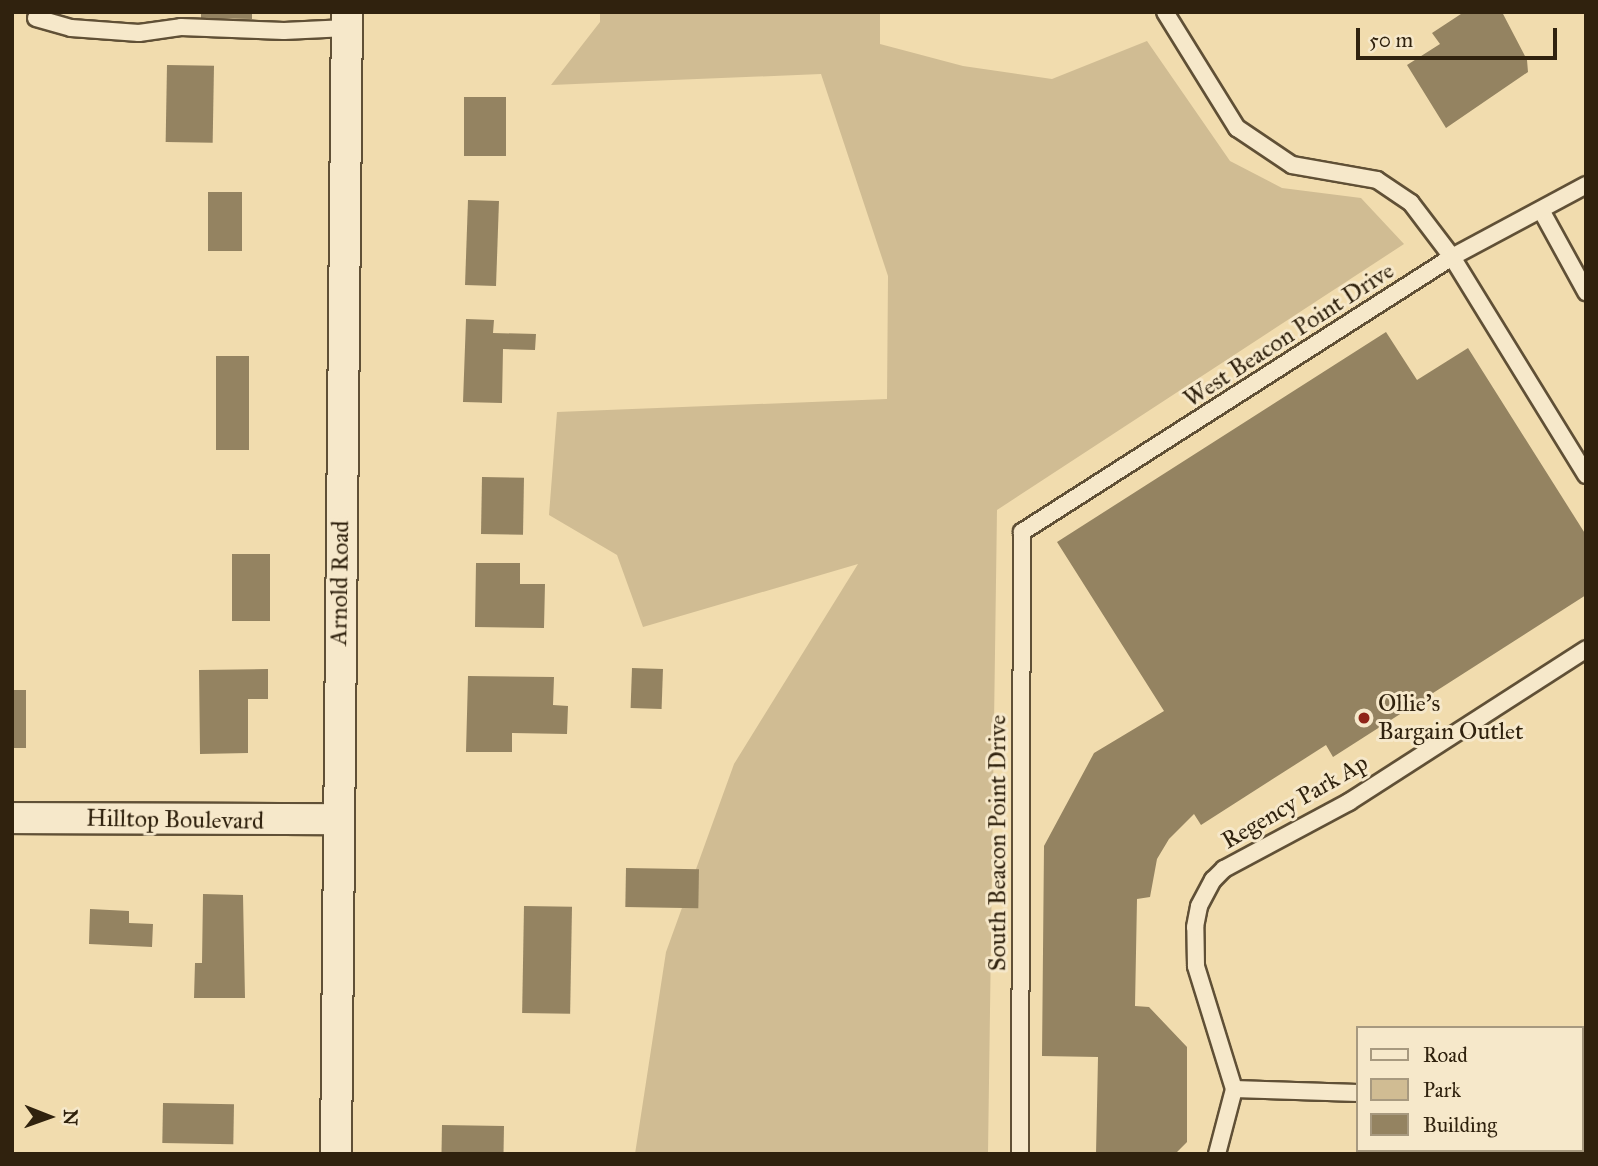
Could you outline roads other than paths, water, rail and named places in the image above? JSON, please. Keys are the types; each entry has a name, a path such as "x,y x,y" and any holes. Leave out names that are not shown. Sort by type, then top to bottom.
{"street":[{"name":"Arnold Road","path":"336,1154 337,819 347,20"},
{"name":"Hilltop Boulevard","path":"12,818 337,819"}],"lane":[{"path":"1165,12 1237,128 1292,165 1377,180 1411,203 1452,257 1586,475"},
{"path":"36,18 71,27 139,33 181,27 347,20"},
{"name":"West Beacon Point Drive","path":"1022,532 1452,257 1586,186"},
{"path":"1541,210 1586,292"},
{"name":"South Beacon Point Drive","path":"1020,1154 1022,532"},
{"name":"Regency Park Ap","path":"1234,1089 1196,966 1195,927 1199,906 1213,880 1224,869 1349,802 1586,649"},
{"path":"1217,1154 1234,1089 1356,1093"}],"place":[{"name":"Ollie's Bargain Outlet","path":"1364,718"}]}
